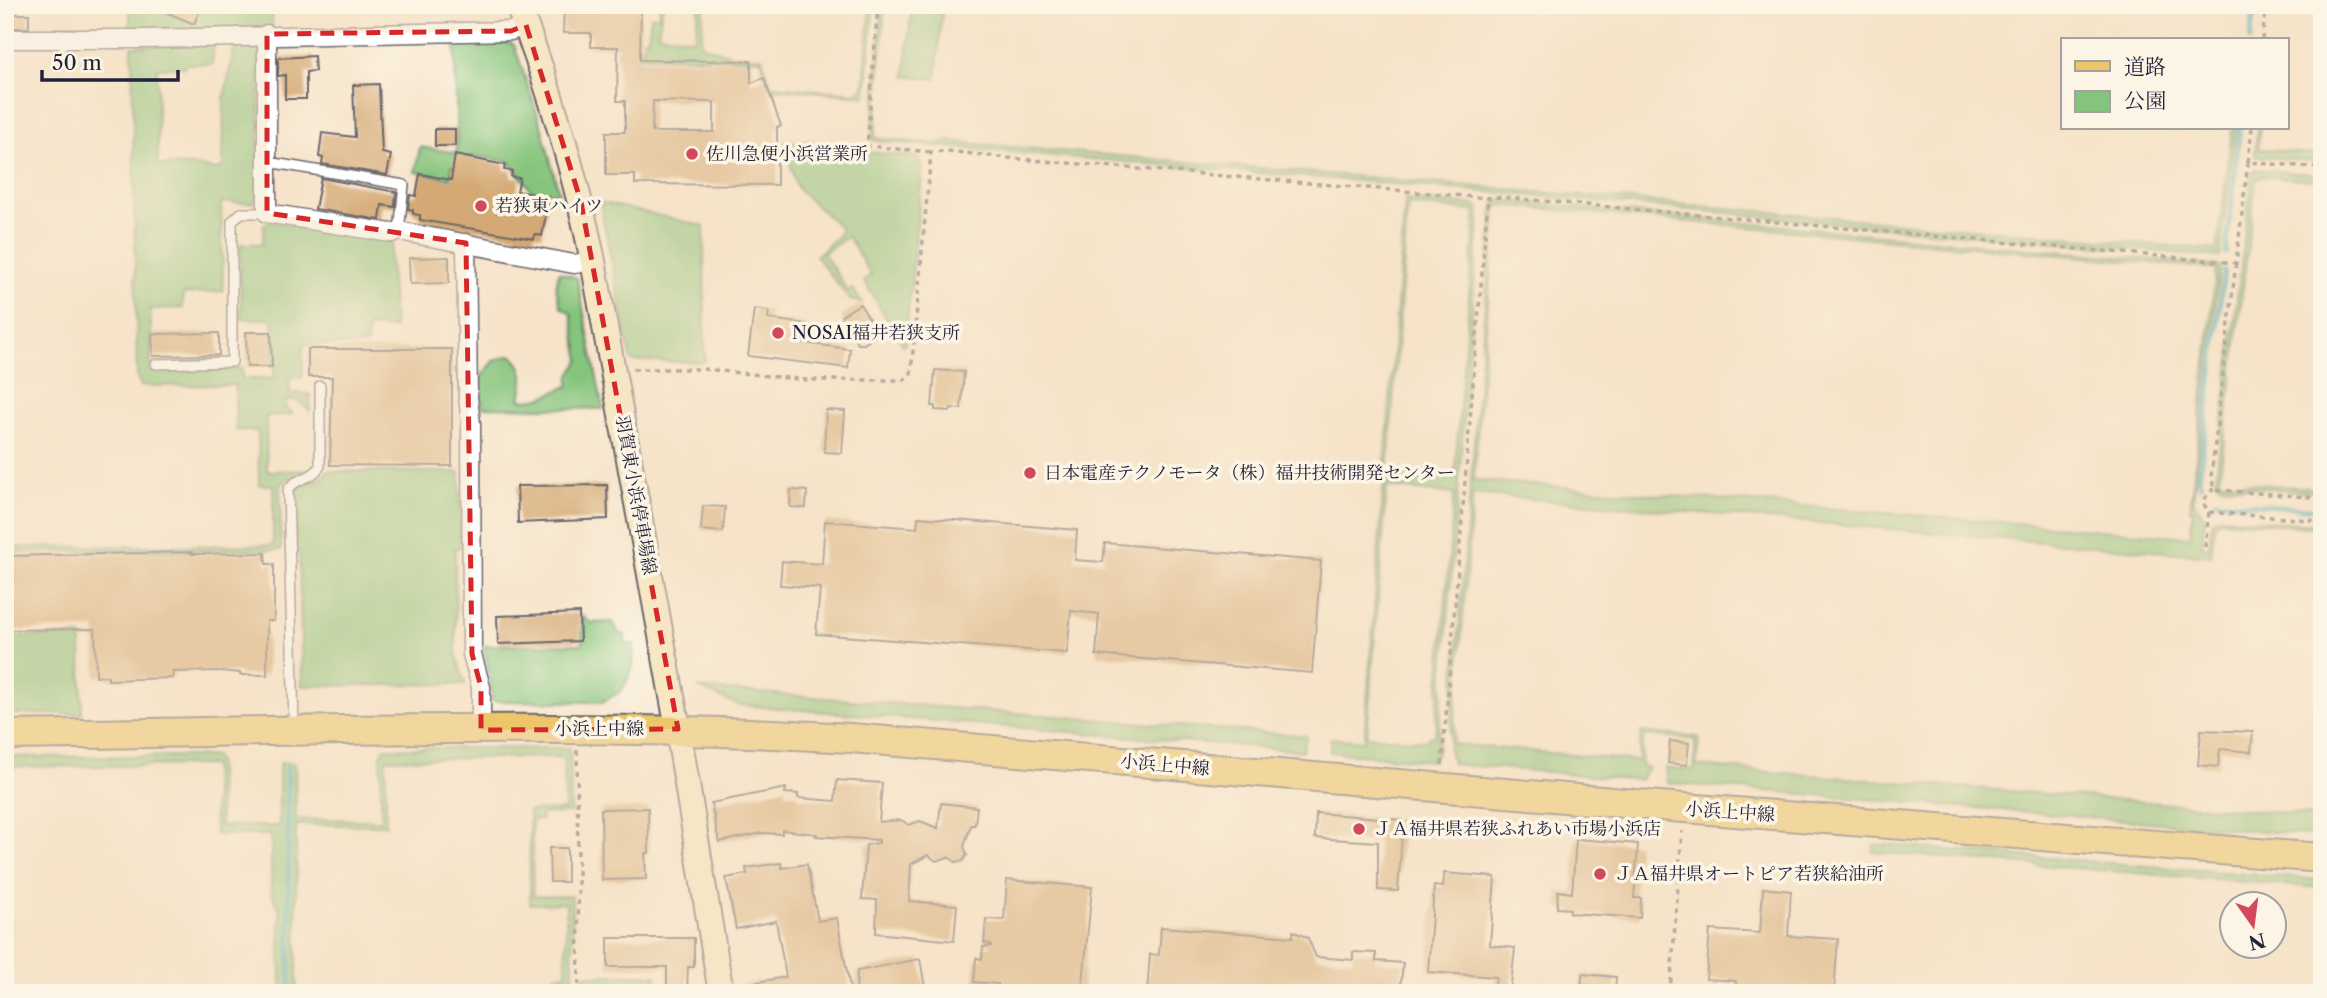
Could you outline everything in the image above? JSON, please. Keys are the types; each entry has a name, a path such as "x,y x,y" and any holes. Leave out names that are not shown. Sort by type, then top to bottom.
{"main road":[{"name":"羽賀東小浜停車場線","path":"522,15 562,128 593,261 678,729 721,993"},
{"name":"小浜上中線","path":"5,735 678,729 864,739 2322,858"}],"street":[{"path":"5,39 511,31 522,15"},
{"path":"267,34 267,213 391,233 399,231 574,264 593,261"},
{"path":"466,243 468,397 471,424 472,654 481,687 481,730"}],"lane":[{"path":"268,162 404,186 399,231"},
{"path":"156,364 232,362 232,221 241,213 267,213"},
{"path":"294,732 288,490 293,482 314,475 320,466 320,386"}],"path":[{"path":"878,5 867,146 1498,197 2236,263"},
{"path":"2262,38 2266,5"},
{"path":"2214,488 2211,477 2252,130"},
{"path":"614,372 631,369 703,369 806,380 904,380 911,373 931,152"},
{"path":"2248,162 2322,168"},
{"path":"1440,788 1488,198"},
{"path":"2214,488 2322,498"},
{"path":"2205,547 2209,512 2203,503 2214,488"},
{"path":"2209,512 2322,521"},
{"path":"577,729 579,993"},
{"path":"1670,993 1684,808"}],"highlighted area":[{"path":"526,25 581,202 678,729 481,730 481,687 472,654 466,243 267,213 267,34 511,31"}],"green space":[{"path":"130,5 272,5 272,27 130,32"},
{"path":"660,5 663,5 658,34 695,39 699,5 704,5 701,45 731,55 762,57 773,86 855,93 864,87 870,5 874,5 866,96 770,88 761,59 617,56 618,50 643,50 644,39 648,38 651,16 659,16"},
{"path":"882,5 885,5 875,138 937,144 944,141 2217,250 2232,130 2236,130 2220,257 872,139"},
{"path":"912,5 940,5 942,13 936,79 905,76"},
{"path":"251,43 260,51 258,195 254,203 221,202 223,291 183,294 183,308 151,309 151,371 242,368 242,379 274,378 273,319 241,319 240,244 263,244 264,224 270,221 393,242 390,259 394,328 368,327 367,345 303,345 303,377 290,378 290,393 310,394 310,411 297,400 286,400 286,410 292,411 292,415 266,416 267,471 311,470 310,473 288,478 280,485 281,550 5,552 5,547 273,545 273,485 259,485 258,431 236,430 235,385 141,386 137,377 132,46 214,44 212,64 157,68 158,165 197,166 218,170 223,166 224,99 235,44"},
{"path":"455,43 514,45 541,125 559,193 532,191 509,161 470,156 469,161 459,167 452,166 450,178 415,172 420,147 457,153"},
{"path":"2257,130 2260,130 2260,149 2322,155 2322,162 2255,156"},
{"path":"785,141 827,142 842,149 916,157 923,164 905,345 903,346 864,281 871,275 848,237 823,253 848,291 853,289 862,303 850,300 816,256 840,234 840,227 799,190"},
{"path":"2256,169 2322,175 2322,181 2262,176 2256,179 2220,477 2222,481 2322,489 2322,493 2220,485 2216,477 2252,173"},
{"path":"1405,200 1476,205 1480,210 1438,748 1431,761 1330,752 1331,738 1364,741","holes":["1408,205 1476,211 1454,478 1388,472","1387,487 1454,494 1435,736 1429,737 1427,741 1367,736"]},
{"path":"1498,200 2220,266 2193,501 2205,517 2202,547 2209,548 2212,520 2220,517 2322,525 2322,528 2221,520 2215,523 2211,556 1473,494 1453,744 1638,761 1641,732 1699,737 1697,766 2322,816 2322,836 1667,783 1665,768 1694,770 1695,740 1644,735 1641,766 1648,767 1641,780 1453,764 1449,749 1493,208","holes":["1500,205 2216,269 2190,509 2193,510 2190,537 1474,480 1496,209"]},
{"path":"600,202 704,226 705,362 631,361"},
{"path":"559,272 577,278 603,409 482,407 480,378 495,360 511,355 522,370 520,399 540,398 569,386 570,375 580,360 571,313 561,307 556,287"},
{"path":"327,471 460,472 460,547 455,549 456,654 465,684 302,686 299,552 296,551 295,542 294,488 322,478"},
{"path":"582,616 591,623 613,622 619,634 625,634 625,644 634,644 633,666 620,692 602,702 492,701 484,646 582,644"},
{"path":"5,636 81,636 82,714 5,714"},
{"path":"698,688 1307,736 1302,751 739,705"},
{"path":"384,748 570,748 571,813 542,814 541,820 532,820 533,896 572,896 573,993 555,993 554,975 566,974 566,903 530,904 529,811 565,810 564,757 386,759 386,825 296,825 297,993 281,993 280,910 271,892 271,835 215,835 213,765 5,767 5,757 215,756 218,763 220,826 279,826 279,763 295,763 296,819 381,820 381,756"},
{"path":"5,770 10,993 5,993"},
{"path":"1874,844 2322,880 2322,888 1873,852"},
{"path":"584,975 656,975 657,993 654,993 653,982 597,982 597,993 584,993"}],"building":[{"path":"149,5 202,5 194,24"},
{"path":"564,5 641,5 640,60 751,61 751,83 764,78 781,126 777,127 777,185 635,184 635,175 606,175 606,132 625,132 625,101 617,101 618,47 591,47 591,33 563,33","holes":["653,101 714,102 714,132 652,132"]},
{"path":"5,14 29,14 29,28 5,28"},
{"path":"314,56 315,71 306,72 306,99 285,99 285,75 278,76 278,58"},
{"path":"379,84 382,153 391,155 387,175 322,164 323,158 319,157 322,133 355,137 353,85"},
{"path":"435,129 455,129 455,146 435,146"},
{"name":"若狭東ハイツ","path":"455,155 505,165 504,170 512,171 511,177 520,178 517,191 549,197 542,236 535,234 534,239 420,220 420,215 413,214 413,210 408,209 410,195 416,196 420,174 451,180"},
{"path":"321,178 396,192 395,207 382,205 380,220 315,209"},
{"path":"449,257 449,283 410,284 409,258"},
{"path":"860,304 879,334 864,344 858,344 841,316"},
{"name":"NOSAI福井若狭支所","path":"754,309 769,311 768,319 807,324 804,343 850,349 848,368 748,356"},
{"path":"246,332 271,332 272,367 247,367"},
{"path":"219,333 219,355 153,356 152,334"},
{"path":"308,349 452,349 452,466 330,465 332,377 308,377"},
{"path":"935,370 964,372 961,409 935,410 935,406 932,406"},
{"path":"826,410 845,411 842,453 824,452"},
{"path":"607,485 608,519 518,523 517,486"},
{"path":"791,490 807,491 806,508 790,507"},
{"path":"703,506 725,507 723,532 701,530"},
{"path":"918,517 1077,530 1075,560 1103,562 1105,543 1321,561 1312,673 1096,655 1099,614 1071,611 1067,653 816,634 820,588 780,585 782,561 822,564 825,521 917,528"},
{"path":"265,553 266,564 274,564 274,621 267,621 267,675 240,675 220,671 173,672 173,678 108,680 108,676 96,677 95,629 7,630 5,556"},
{"path":"579,613 580,641 498,644 497,616"},
{"path":"2201,730 2253,732 2251,752 2220,749 2218,767 2198,765"},
{"path":"1670,741 1689,743 1687,765 1668,763"},
{"path":"837,780 882,783 879,822 901,820 909,825 920,821 938,828 941,803 977,807 975,825 971,825 964,846 967,855 963,861 956,862 948,857 936,861 928,855 911,864 909,901 957,905 954,941 876,933 877,900 862,899 866,845 879,843 879,840 816,836 817,834 782,830 782,834 762,833 719,842 711,803 786,788 785,793 798,794 798,798 835,801"},
{"path":"648,808 649,853 645,853 646,879 602,880 601,809"},
{"name":"ＪＡ福井県若狭ふれあい市場小浜店","path":"1316,813 1403,820 1398,891 1378,890 1378,842 1315,838"},
{"path":"1576,839 1638,844 1634,898 1641,898 1640,918 1570,913 1570,909 1557,908 1558,891 1572,893"},
{"path":"549,848 567,848 567,882 550,882"},
{"path":"781,863 782,868 807,864 818,921 837,918 851,993 740,993 740,985 786,977 776,921 736,929 726,878 747,874 746,868"},
{"path":"1444,873 1495,877 1490,945 1515,948 1510,993 1494,993 1496,977 1428,972 1434,886 1443,887"},
{"path":"1007,880 1092,887 1082,993 997,993 998,984 974,982 976,958 982,959 983,947 991,946 984,943 986,919 1004,920"},
{"path":"1763,888 1791,891 1788,936 1838,939 1834,993 1735,993 1736,981 1706,979 1710,930 1760,933"},
{"path":"1161,927 1293,937 1293,931 1308,938 1316,957 1353,960 1353,952 1376,953 1376,961 1403,963 1400,993 1147,993 1150,954 1159,955"},
{"path":"608,938 694,938 694,967 688,967 687,992 667,992 667,967 608,967"},
{"path":"920,959 926,993 856,993 857,971"},
{"path":"1582,974 1616,977 1615,993 1581,993"}],"waterway":[{"path":"2250,38 2255,5"},
{"path":"2226,253 2240,130"},
{"path":"2201,486 2199,479 2224,271"},
{"path":"2216,501 2322,510"},
{"path":"287,768 290,993"}],"place":[{"name":"佐川急便小浜営業所","path":"692,154"},
{"name":"若狭東ハイツ","path":"481,206"},
{"name":"NOSAI福井若狭支所","path":"778,333"},
{"name":"日本電産テクノモータ（株）福井技術開発センター","path":"1030,473"},
{"name":"ＪＡ福井県若狭ふれあい市場小浜店","path":"1359,829"},
{"name":"ＪＡ福井県オートピア若狭給油所","path":"1600,874"}]}
